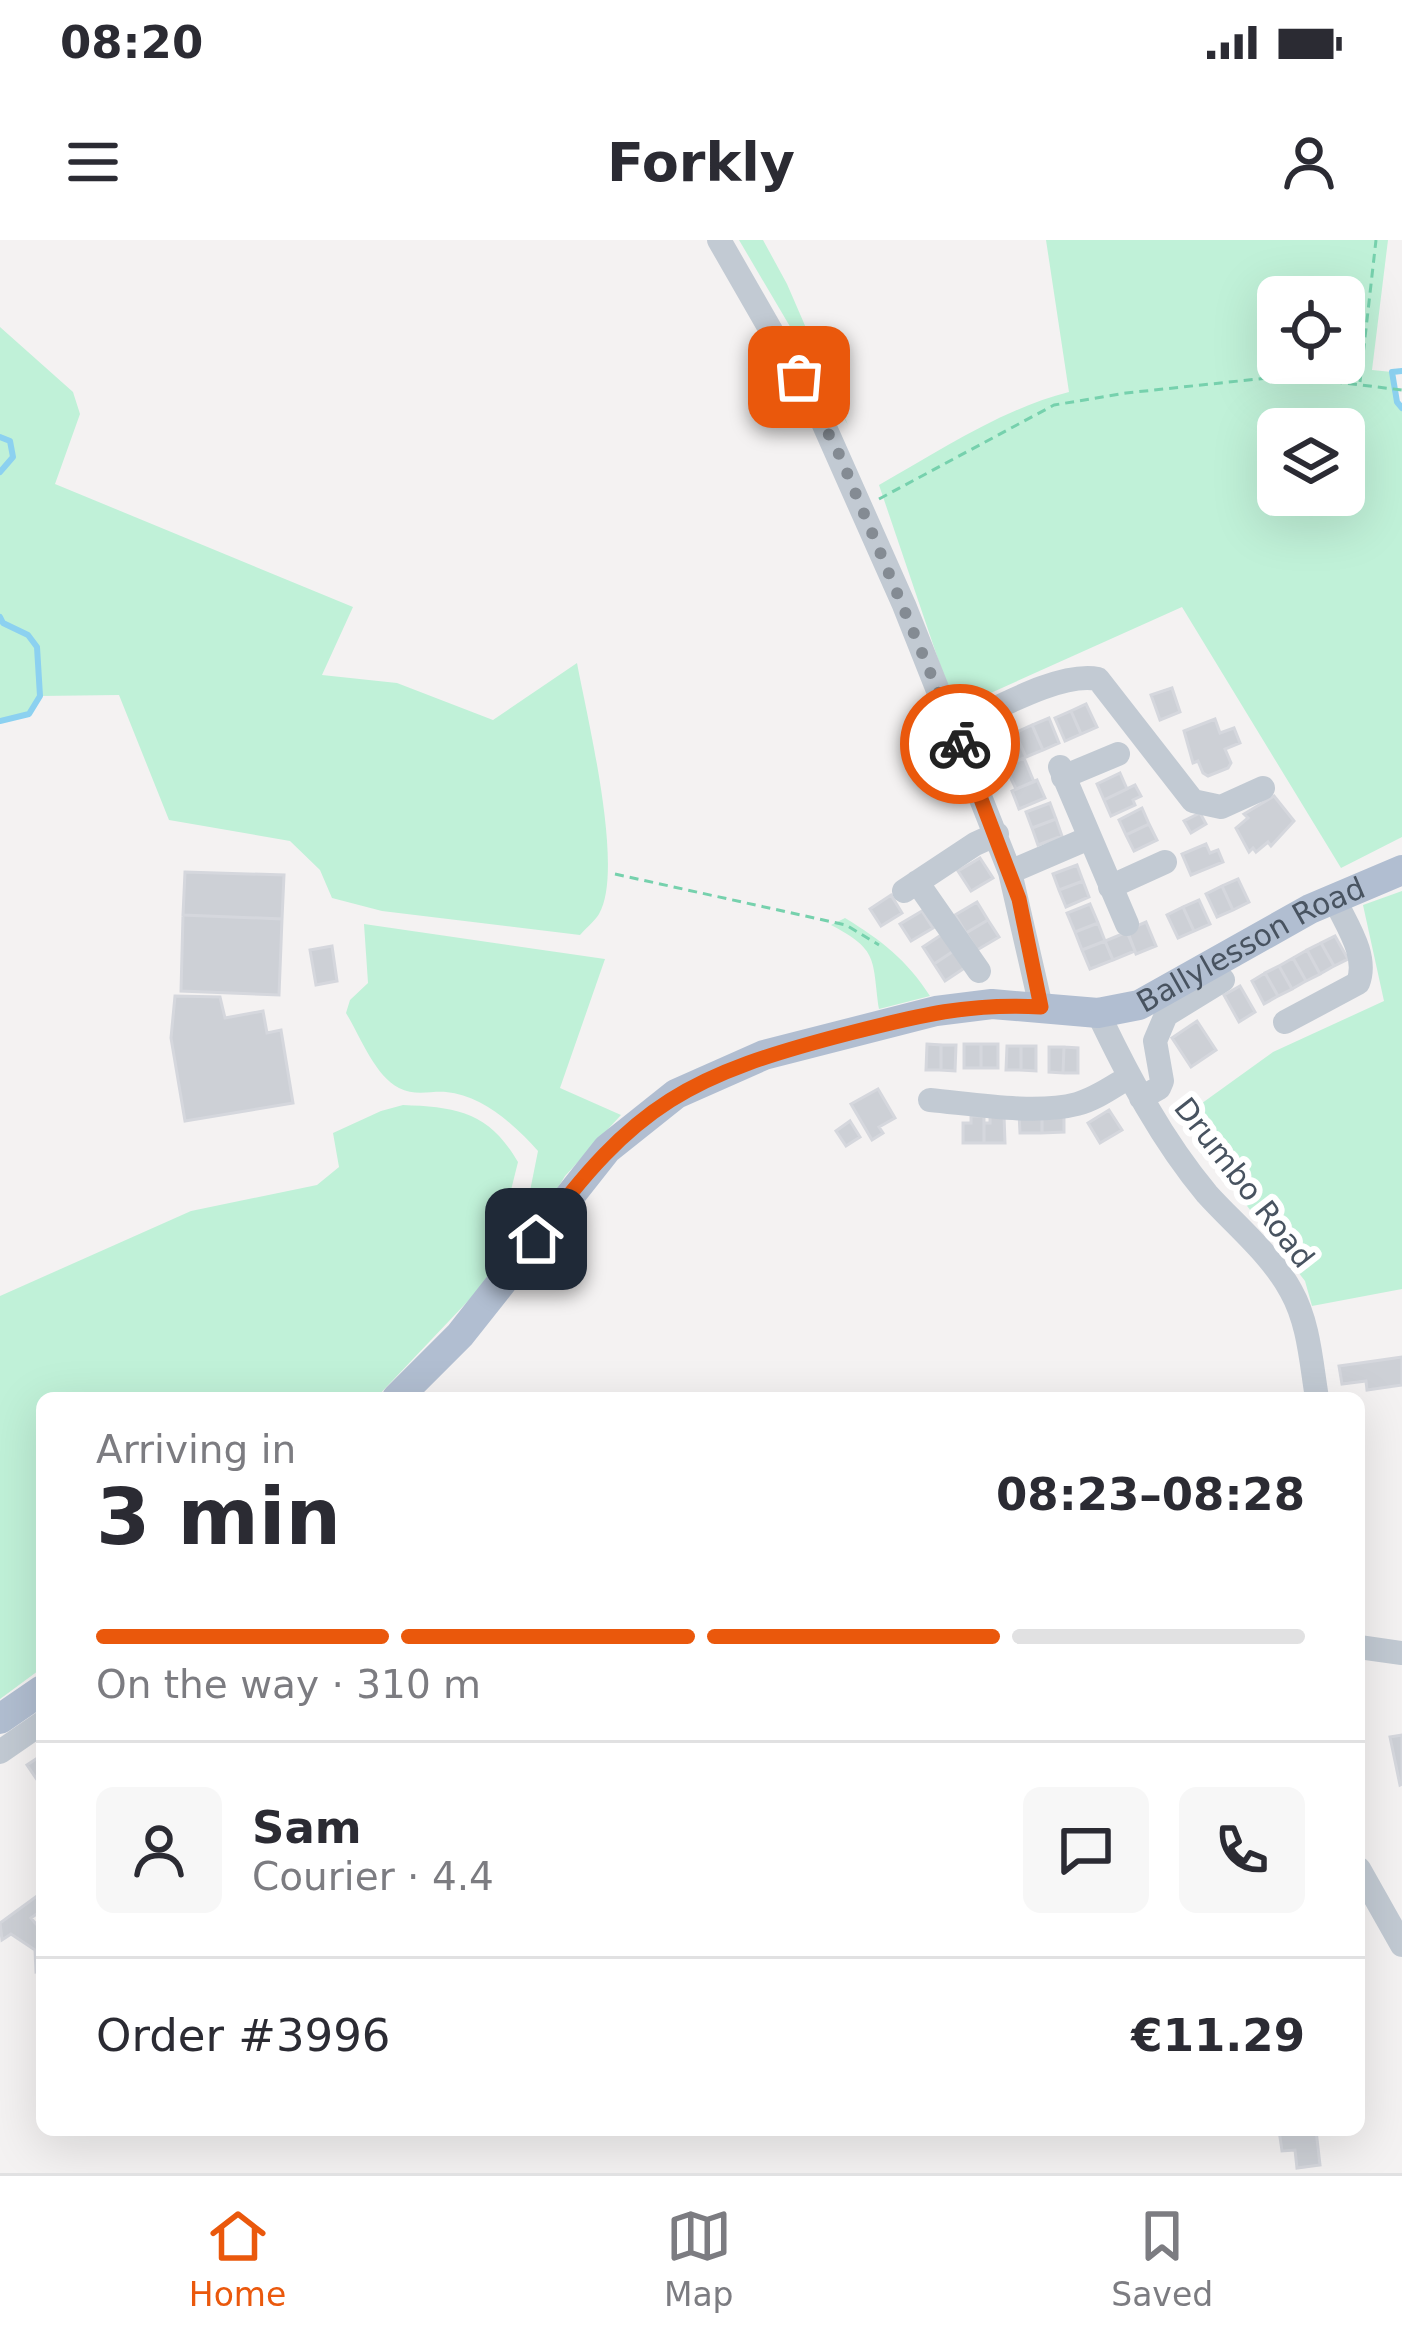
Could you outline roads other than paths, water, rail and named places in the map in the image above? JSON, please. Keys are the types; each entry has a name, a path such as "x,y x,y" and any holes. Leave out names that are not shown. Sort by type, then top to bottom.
{"main road":[{"name":"Ballylesson Road","path":"1099,1013 1154,998 1334,898 1402,869"},
{"path":"403,1392 460,1335 607,1149 676,1094 764,1055 936,1012 992,1004 1099,1013"},
{"path":"0,1719 36,1705"}],"street":[{"path":"719,240 820,416 862,509 997,834 1041,1007"},
{"path":"953,728 1084,676 1098,679 1192,801 1222,807 1264,788"},
{"path":"1118,754 1062,772 1127,924"},
{"path":"979,971 910,887 997,834"},
{"path":"1010,872 1090,838"},
{"path":"1110,887 1165,862"},
{"path":"1285,1022 1358,983 1363,969 1334,898"},
{"path":"930,1100 999,1106 1074,1105 1135,1087 1159,1088 1162,1081 1154,1042 1166,1015 1223,980"},
{"name":"Drumbo Road","path":"1099,1013 1135,1087 1206,1192 1290,1288 1304,1318 1316,1392"},
{"path":"1365,1648 1402,1653"},
{"path":"0,1752 36,1709"},
{"path":"1365,1880 1402,1946"}],"waterway":[{"path":"1402,371 1392,372 1402,408"},
{"path":"0,437 10,441 13,457 0,472"},
{"path":"0,617 28,635 37,647 40,696 29,714 0,721"}]}
